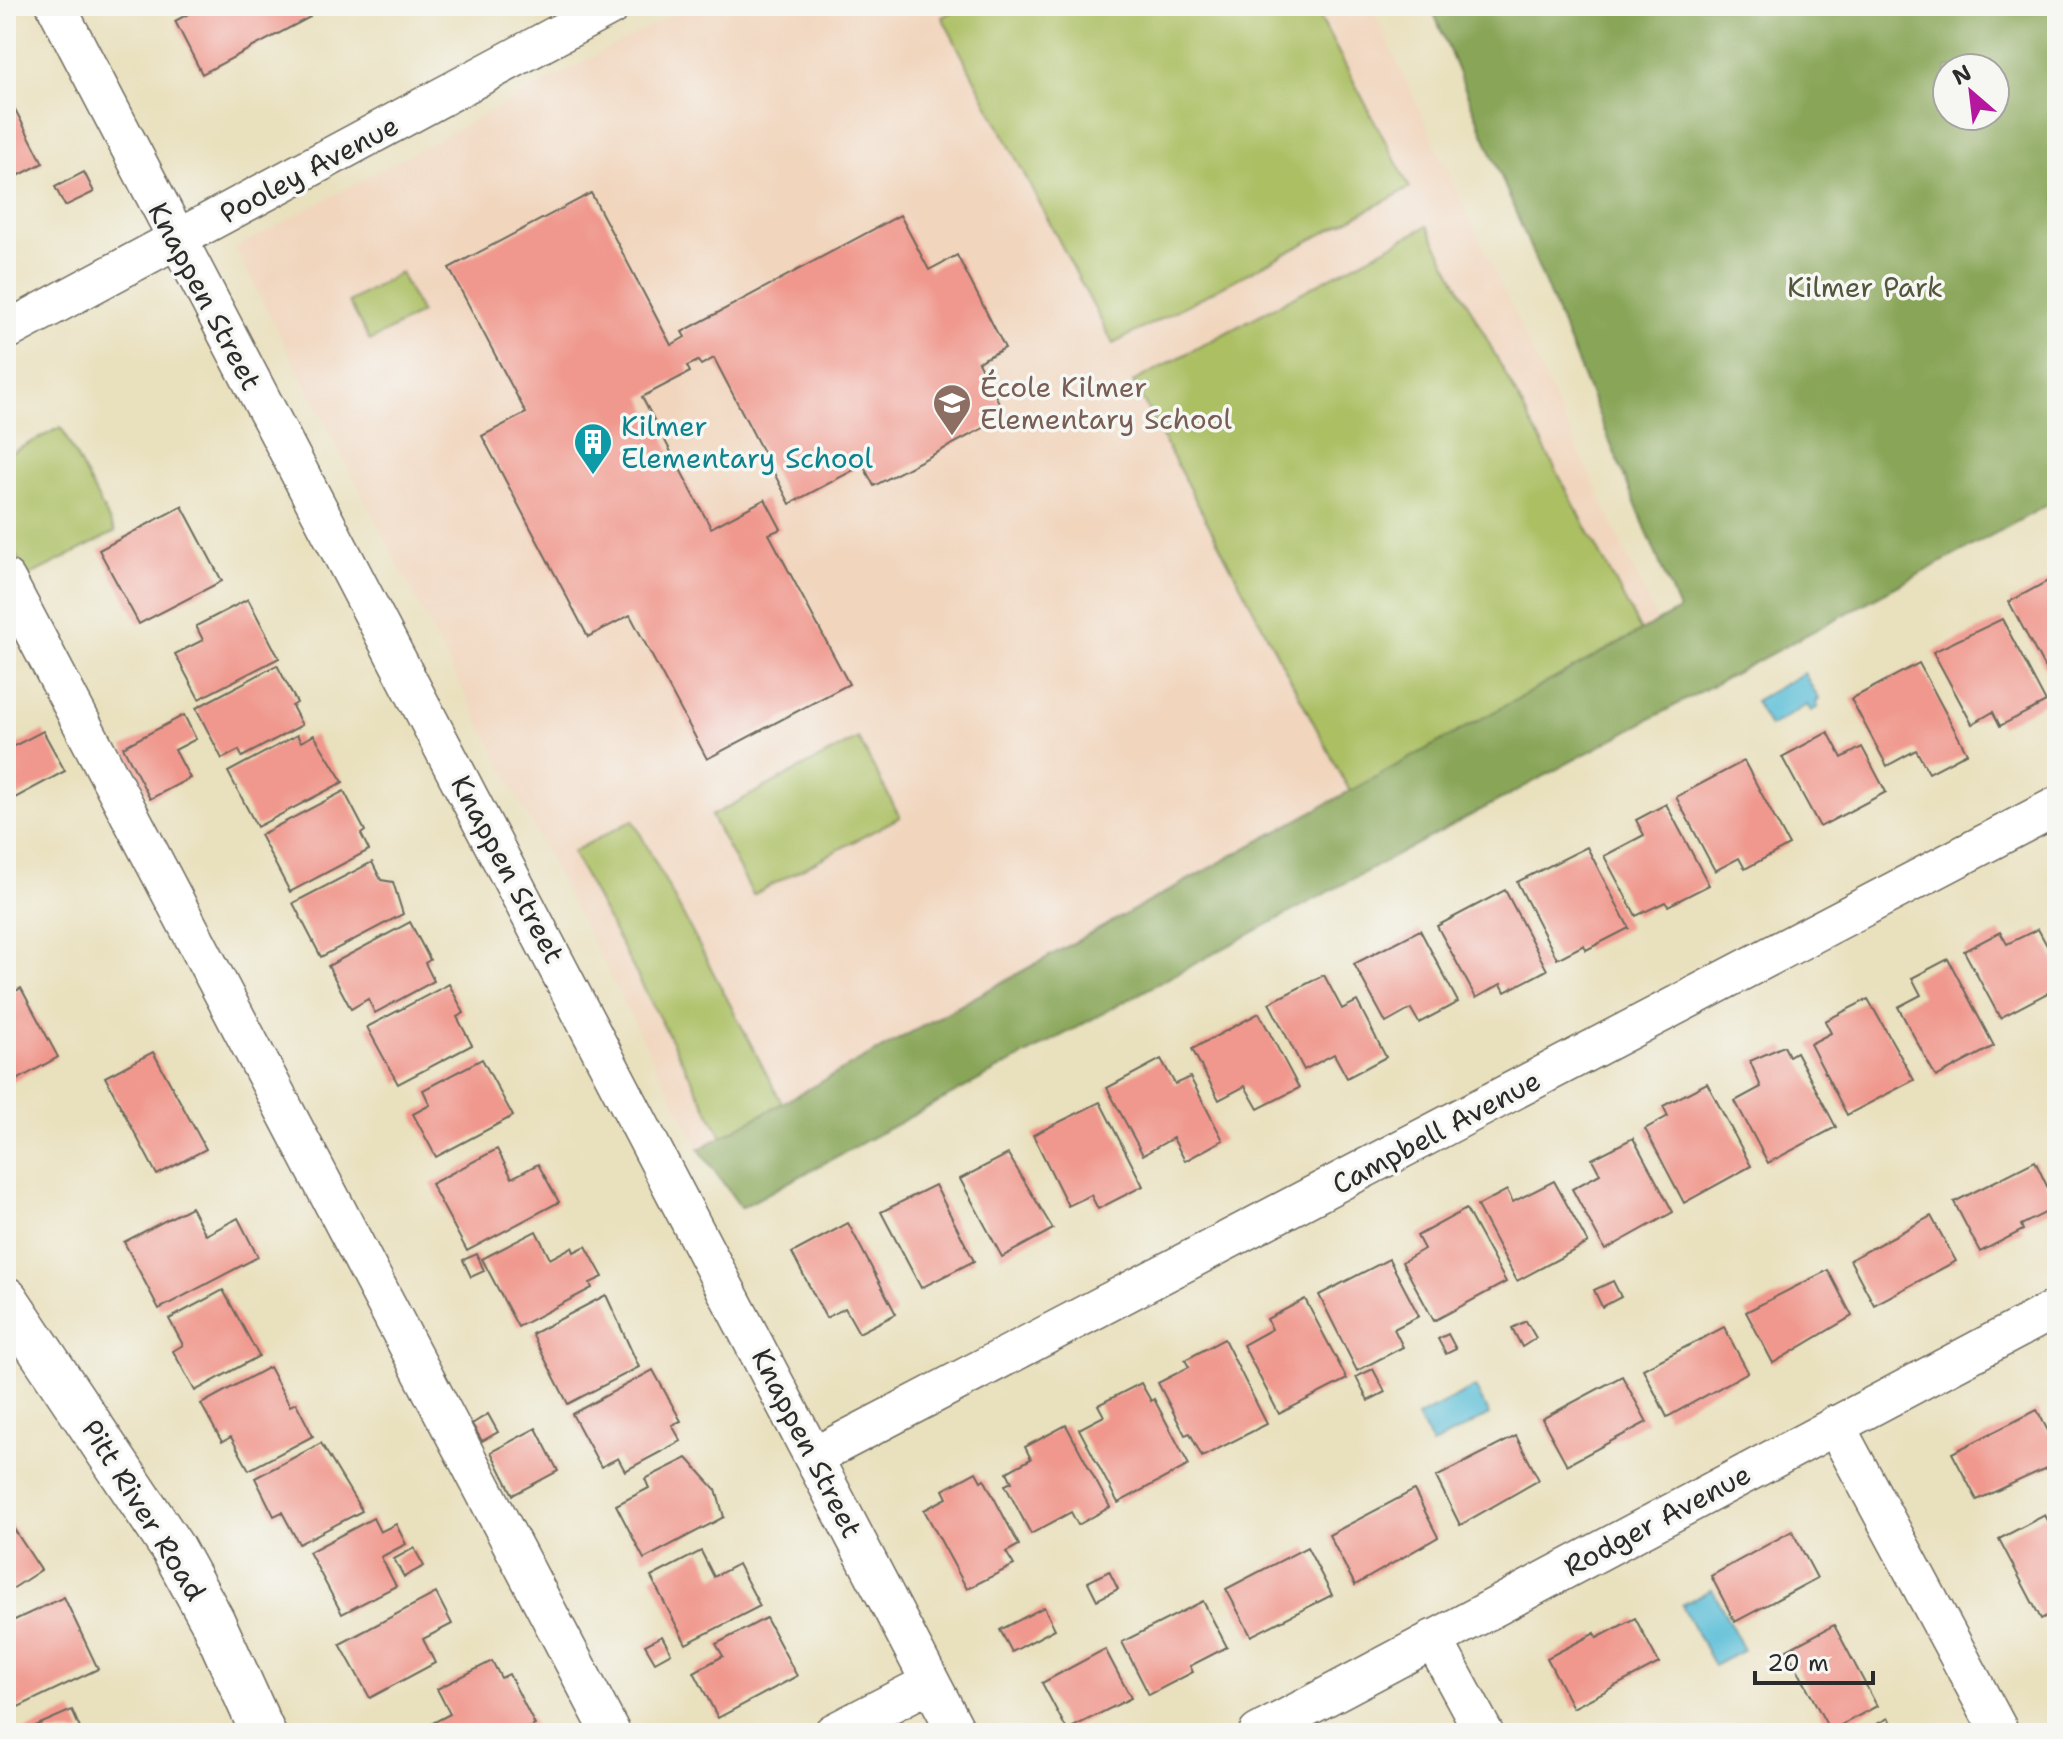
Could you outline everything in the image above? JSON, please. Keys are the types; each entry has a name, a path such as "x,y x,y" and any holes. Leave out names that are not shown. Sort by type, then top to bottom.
{"main road":[{"name":"Pitt River Road","path":"6,1299 173,1549 212,1620 263,1733"}],"street":[{"name":"Knappen Street","path":"56,6 957,1733"},
{"name":"Pooley Avenue","path":"6,331 611,6"},
{"path":"6,579 611,1733"},
{"name":"Campbell Avenue","path":"815,1456 2057,806"},
{"name":"Rodger Avenue","path":"1258,1733 2057,1308"},
{"path":"1835,1425 2000,1733"},
{"path":"1433,1639 1484,1733"},
{"path":"833,1733 930,1683"}],"shaded area":[{"name":"École Kilmer Elementary School","path":"688,6 1371,6 1660,626 699,1149 235,248"}],"green space":[{"path":"963,6 1314,6 1410,188 1113,344 942,17"},
{"name":"Kilmer Park","path":"1431,6 2057,6 2057,500 741,1208 699,1149 1679,610"},
{"path":"1427,226 1659,665 1365,820 1133,382"},
{"path":"400,273 421,313 370,341 349,302"},
{"path":"61,427 115,532 27,577 6,535 6,455"},
{"path":"858,738 900,817 753,895 711,816"},
{"path":"633,820 793,1124 732,1156 572,852"}],"water":[{"path":"1804,673 1819,699 1816,702 1818,707 1811,711 1807,705 1769,727 1755,701"},
{"path":"1475,1387 1489,1415 1432,1445 1417,1417"},
{"path":"1712,1589 1744,1650 1714,1666 1682,1605"}],"building":[{"path":"203,6 304,6 310,17 202,74 175,21"},
{"path":"6,92 43,163 6,182"},
{"path":"84,172 94,192 65,206 55,187"},
{"name":"Kilmer Elementary School","path":"591,193 671,345 685,337 682,332 900,215 929,270 957,255 1005,348 978,362 1006,416 874,486 863,465 790,504 714,358 701,365 698,361 687,366 690,372 642,397 711,528 765,499 781,529 769,534 849,684 707,759 630,615 588,637 482,436 526,413 449,268"},
{"path":"182,506 222,581 139,624 99,550"},
{"path":"2057,576 2057,691 2009,602"},
{"path":"248,599 279,658 199,699 175,654 203,640 196,626"},
{"path":"2002,619 2046,702 2000,726 1993,712 1972,724 1933,652"},
{"path":"1919,663 1967,753 1929,773 1916,750 1887,766 1851,699"},
{"path":"277,665 297,703 292,706 302,725 242,757 239,750 222,759 196,708"},
{"path":"184,715 196,739 175,750 190,778 150,799 123,747"},
{"path":"43,731 65,771 15,798 6,781 6,750"},
{"path":"1828,732 1842,758 1862,747 1886,792 1820,827 1782,757"},
{"path":"297,735 301,742 314,735 343,782 257,827 228,772"},
{"path":"1744,761 1789,845 1745,869 1739,858 1715,871 1676,797"},
{"path":"344,791 365,831 361,834 369,850 290,892 260,835"},
{"path":"1666,804 1709,885 1668,906 1665,902 1636,916 1604,856 1644,835 1636,820"},
{"path":"1587,847 1629,928 1586,950 1584,945 1557,959 1517,882"},
{"path":"372,862 381,880 393,882 403,914 321,957 293,903"},
{"path":"1505,890 1547,970 1505,992 1501,984 1476,998 1437,926"},
{"path":"410,922 430,960 425,963 434,981 375,1013 368,999 351,1009 328,966"},
{"path":"2038,929 2057,964 2057,988 2000,1018 1964,951 2000,932 2007,944"},
{"path":"1420,930 1458,1002 1419,1023 1411,1009 1386,1023 1354,964"},
{"path":"1948,959 1994,1046 1936,1077 1898,1007 1921,995 1912,978"},
{"path":"1324,975 1342,1009 1357,1001 1386,1057 1347,1078 1334,1054 1304,1070 1269,1003"},
{"path":"449,984 464,1013 457,1017 472,1045 398,1084 367,1027"},
{"path":"21,988 58,1057 6,1086 6,996"},
{"path":"1868,999 1914,1080 1847,1115 1810,1044 1831,1033 1825,1021"},
{"path":"1259,1013 1299,1088 1258,1109 1245,1086 1219,1100 1192,1049"},
{"path":"1784,1046 1789,1056 1796,1052 1836,1127 1768,1163 1735,1101 1761,1087 1750,1061"},
{"path":"153,1052 206,1149 157,1175 105,1077"},
{"path":"482,1059 513,1116 436,1157 413,1114 430,1105 423,1090"},
{"path":"1161,1059 1175,1084 1190,1077 1223,1140 1185,1161 1173,1138 1143,1155 1107,1088"},
{"path":"1707,1083 1751,1166 1684,1203 1645,1129 1668,1116 1663,1106"},
{"path":"1100,1102 1143,1186 1098,1209 1091,1195 1068,1206 1033,1135"},
{"path":"1633,1138 1673,1212 1605,1250 1572,1189 1600,1174 1592,1159"},
{"path":"497,1149 512,1178 538,1164 559,1202 467,1251 431,1184"},
{"path":"1008,1154 1053,1229 1002,1257 960,1179"},
{"path":"2035,1161 2057,1207 2021,1225 2023,1230 1980,1252 1954,1202"},
{"path":"1554,1181 1588,1243 1517,1281 1477,1206 1507,1190 1513,1202"},
{"path":"935,1185 974,1261 921,1288 881,1212"},
{"path":"191,1207 206,1235 238,1218 258,1257 159,1309 124,1242"},
{"path":"1466,1209 1506,1282 1434,1321 1402,1262 1424,1249 1417,1236"},
{"path":"1931,1216 1956,1261 1874,1305 1850,1260"},
{"path":"848,1223 896,1314 859,1333 845,1308 826,1318 792,1253"},
{"path":"536,1231 550,1259 572,1247 574,1252 586,1246 603,1277 590,1283 592,1288 518,1327 482,1259"},
{"path":"477,1254 484,1271 471,1277 463,1260"},
{"path":"1389,1259 1419,1316 1394,1329 1403,1347 1357,1371 1319,1295"},
{"path":"1828,1270 1852,1316 1773,1363 1746,1312"},
{"path":"1613,1281 1621,1297 1602,1307 1594,1290"},
{"path":"223,1290 259,1356 195,1391 173,1351 183,1345 169,1319"},
{"path":"606,1295 639,1367 568,1404 532,1334"},
{"path":"1305,1299 1347,1379 1279,1414 1243,1345 1272,1329 1267,1319"},
{"path":"1526,1321 1536,1338 1522,1347 1512,1328"},
{"path":"1724,1327 1748,1372 1667,1417 1643,1369"},
{"path":"1448,1334 1456,1349 1446,1354 1438,1339"},
{"path":"1224,1339 1267,1424 1202,1457 1190,1433 1185,1435 1158,1383 1189,1367 1185,1360"},
{"path":"269,1367 290,1406 296,1403 313,1436 249,1470 231,1437 222,1442 201,1404"},
{"path":"1373,1369 1385,1392 1368,1401 1356,1377"},
{"path":"653,1370 681,1421 672,1425 681,1441 625,1471 618,1458 601,1467 572,1414"},
{"path":"1622,1376 1647,1422 1567,1465 1542,1419"},
{"path":"1141,1383 1151,1401 1154,1399 1189,1465 1118,1503 1079,1429 1104,1416 1098,1405"},
{"path":"2037,1410 2057,1448 2057,1463 1977,1500 1952,1453"},
{"path":"488,1414 498,1432 482,1441 472,1424"},
{"path":"1066,1425 1110,1507 1078,1525 1071,1512 1031,1534 1005,1485 1012,1482 1007,1472 1031,1459 1025,1447"},
{"path":"536,1428 558,1471 513,1495 491,1452"},
{"path":"1516,1436 1539,1480 1460,1525 1436,1477"},
{"path":"321,1443 362,1511 299,1544 282,1512 274,1516 255,1478"},
{"path":"687,1458 716,1490 724,1517 644,1559 616,1505 649,1488 645,1479"},
{"path":"976,1472 981,1481 984,1479 1019,1545 1006,1552 1014,1565 967,1589 924,1510 947,1498 943,1490"},
{"path":"1414,1490 1438,1537 1355,1585 1329,1535"},
{"path":"2045,1515 2057,1537 2057,1611 2041,1619 1999,1539"},
{"path":"6,1517 41,1570 6,1593"},
{"path":"373,1518 380,1532 396,1524 406,1544 381,1557 396,1586 342,1614 309,1552"},
{"path":"1792,1531 1817,1578 1735,1622 1711,1576"},
{"path":"1307,1547 1332,1595 1251,1636 1226,1589"},
{"path":"414,1548 424,1566 404,1577 394,1559"},
{"path":"701,1551 714,1577 738,1564 760,1606 686,1644 651,1577"},
{"path":"1109,1571 1118,1589 1097,1600 1088,1582"},
{"path":"436,1593 452,1624 423,1639 435,1663 370,1698 340,1644"},
{"path":"64,1597 98,1669 12,1710 6,1696 6,1624"},
{"path":"1203,1601 1227,1647 1190,1666 1193,1672 1149,1695 1122,1642"},
{"path":"1044,1607 1055,1629 1012,1652 1000,1630"},
{"path":"766,1618 797,1676 718,1718 694,1672 723,1656 716,1644"},
{"path":"1635,1618 1659,1663 1573,1708 1547,1658 1595,1633 1597,1638"},
{"path":"1834,1625 1877,1706 1830,1731 1787,1650"},
{"path":"662,1636 671,1653 655,1662 645,1645"},
{"path":"1105,1649 1131,1698 1067,1730 1042,1683"},
{"path":"492,1661 501,1678 509,1674 535,1725 519,1733 431,1733 427,1726 450,1714 437,1689"},
{"path":"72,1710 82,1733 19,1733"},
{"path":"1888,1718 1896,1733 1860,1733"}],"place":[{"name":"École Kilmer Elementary School","path":"952,437"},
{"name":"Kilmer Elementary School","path":"593,476"}]}
